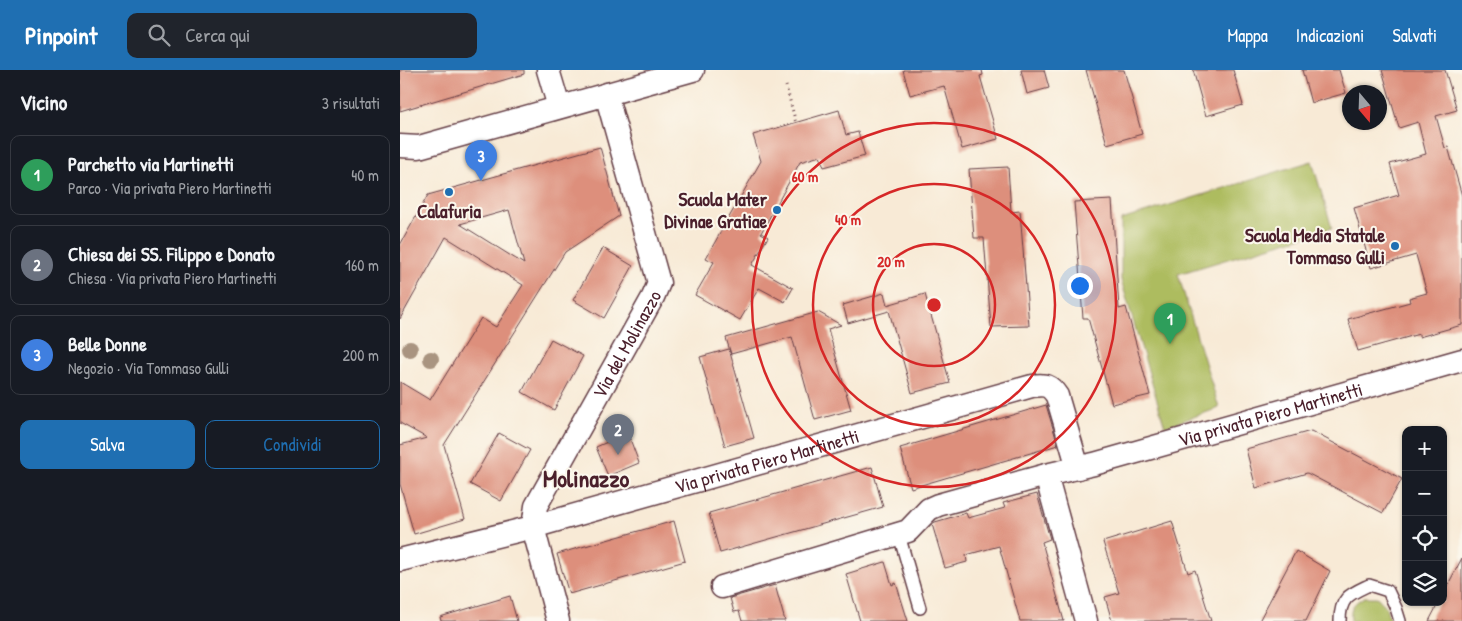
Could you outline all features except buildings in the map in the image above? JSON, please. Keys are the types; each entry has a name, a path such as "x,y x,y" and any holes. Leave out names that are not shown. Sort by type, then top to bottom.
{"street":[{"path":"548,70 559,107"},
{"path":"400,164 409,146 693,70"},
{"name":"Via del Molinazzo","path":"533,526 536,506 658,289 657,274 606,94"},
{"name":"Via privata Piero Martinetti","path":"722,586 899,535 908,531 929,509 938,505 1078,468 1462,360"},
{"name":"Via privata Piero Martinetti","path":"400,560 533,526 1043,384 1051,387 1057,396 1078,468"},
{"path":"1046,475 1086,621"},
{"path":"533,526 558,621"}],"lane":[{"path":"899,535 920,608"},
{"path":"1340,621 1342,606 1350,594 1369,585 1388,590 1400,621"}],"path":[{"path":"786,86 796,122"}],"green space":[{"path":"1312,161 1332,228 1178,274 1219,408 1165,427 1121,280 1121,220"},
{"path":"1364,597 1377,597 1386,607 1390,621 1351,621 1353,607"}],"place":[{"name":"Belle Donne","path":"481,181"},
{"name":"Calafuria","path":"449,192"},
{"name":"Scuola Mater Divinae Gratiae","path":"777,210"},
{"name":"Scuola Media Statale Tommaso Gulli","path":"1395,246"},
{"name":"Parchetto via Martinetti","path":"1170,344"},
{"name":"Chiesa dei SS. Filippo e Donato","path":"618,455"}],"district":[{"name":"Molinazzo","path":"586,479"}]}
